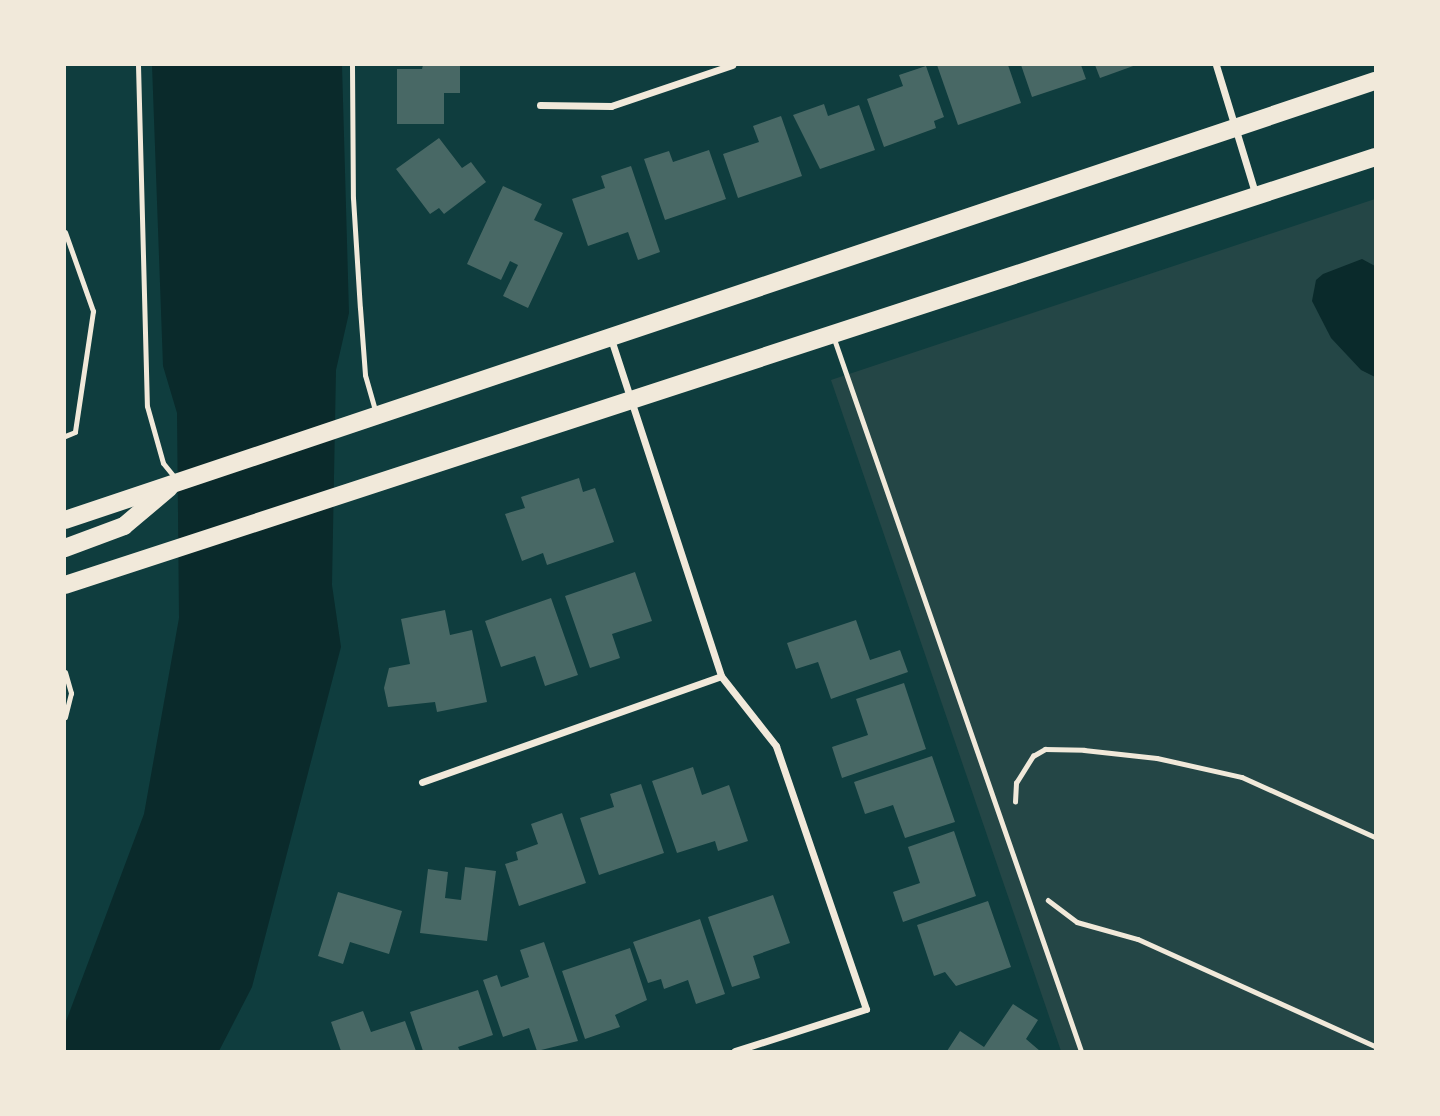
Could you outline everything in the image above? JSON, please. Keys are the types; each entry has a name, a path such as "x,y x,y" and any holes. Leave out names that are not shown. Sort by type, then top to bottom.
{"main road":[{"path":"65,520 1375,81"},
{"path":"65,585 1375,157"},
{"path":"65,548 124,526 177,481"}],"street":[{"path":"540,106 611,106 732,65"},
{"path":"1216,65 1256,197"},
{"path":"611,339 633,398 721,676 776,746 866,1009 735,1051"},
{"path":"422,782 721,676"}],"lane":[{"path":"138,65 146,407 163,463 177,481"},
{"path":"352,65 359,295 365,375 377,417"},
{"path":"65,232 93,311 75,432 65,436"},
{"path":"832,333 1081,1051"},
{"path":"65,672 71,693 65,718"}],"path":[{"path":"1017,813 1016,782 1026,762 1045,749 1058,748 1157,758 1242,776 1375,837"},
{"path":"1045,896 1062,914 1077,922 1138,939 1375,1046"}],"shaded area":[{"path":"152,65 342,65 349,313 336,370 332,585 341,647 252,987 219,1051 65,1051 65,1024 144,814 179,618 177,413 163,366"},
{"path":"1375,199 1375,1051 1061,1051 831,380"},
{"path":"1362,259 1375,266 1375,377 1361,370 1331,338 1312,301 1316,280 1323,274"}],"building":[{"path":"423,65 460,65 460,93 444,93 444,124 397,124 397,69 422,69"},
{"path":"937,65 1008,65 1021,103 958,125"},
{"path":"1021,65 1081,65 1086,79 1032,97"},
{"path":"1095,65 1136,65 1100,78"},
{"path":"926,66 944,117 934,121 936,128 884,147 867,99 903,86 899,75"},
{"path":"824,104 828,116 859,105 875,150 820,169 793,115"},
{"path":"781,116 802,176 738,198 723,154 759,142 753,126"},
{"path":"439,138 462,168 471,162 486,182 444,214 439,208 430,214 396,169"},
{"path":"709,150 726,199 665,220 644,159 669,151 673,162"},
{"path":"631,166 660,252 638,260 628,232 588,246 572,199 605,188 601,176"},
{"path":"503,186 542,204 534,220 563,233 528,308 503,296 518,265 510,261 501,280 467,264"},
{"path":"579,478 583,492 595,488 614,542 547,565 543,553 522,561 505,514 525,508 521,497"},
{"path":"635,572 652,621 612,634 620,658 590,668 565,596"},
{"path":"551,598 578,675 545,686 535,656 501,667 485,621"},
{"path":"445,610 450,635 472,630 487,702 437,712 435,702 388,707 384,688 389,668 410,664 401,619"},
{"path":"856,620 870,660 900,650 908,672 831,699 818,662 796,669 787,643"},
{"path":"904,683 926,749 842,778 832,747 868,735 856,699"},
{"path":"932,756 955,822 905,838 893,805 865,814 854,782"},
{"path":"693,767 702,795 729,785 748,841 718,851 715,841 677,853 652,781"},
{"path":"641,784 664,853 599,875 580,818 614,807 610,794"},
{"path":"562,813 586,883 519,906 505,864 518,860 516,852 538,844 531,824"},
{"path":"954,831 976,896 903,922 893,892 920,883 908,847"},
{"path":"465,867 496,871 487,941 420,933 428,869 448,872 445,898 461,900"},
{"path":"338,892 402,911 389,954 350,942 343,964 318,956"},
{"path":"773,895 790,943 753,956 760,978 732,987 708,917"},
{"path":"988,901 1011,967 956,986 945,972 934,976 917,925"},
{"path":"700,919 725,994 696,1004 688,980 664,989 661,979 648,983 633,942"},
{"path":"544,942 578,1041 537,1051 529,1028 503,1037 483,980 497,975 501,987 529,977 520,950"},
{"path":"630,948 647,1000 615,1015 620,1027 585,1039 562,971"},
{"path":"478,990 493,1035 458,1047 460,1051 423,1051 410,1012"},
{"path":"1013,1004 1038,1020 1026,1039 1040,1051 947,1051 960,1031 984,1047"},
{"path":"363,1011 371,1032 405,1021 416,1051 341,1051 331,1022"}]}
